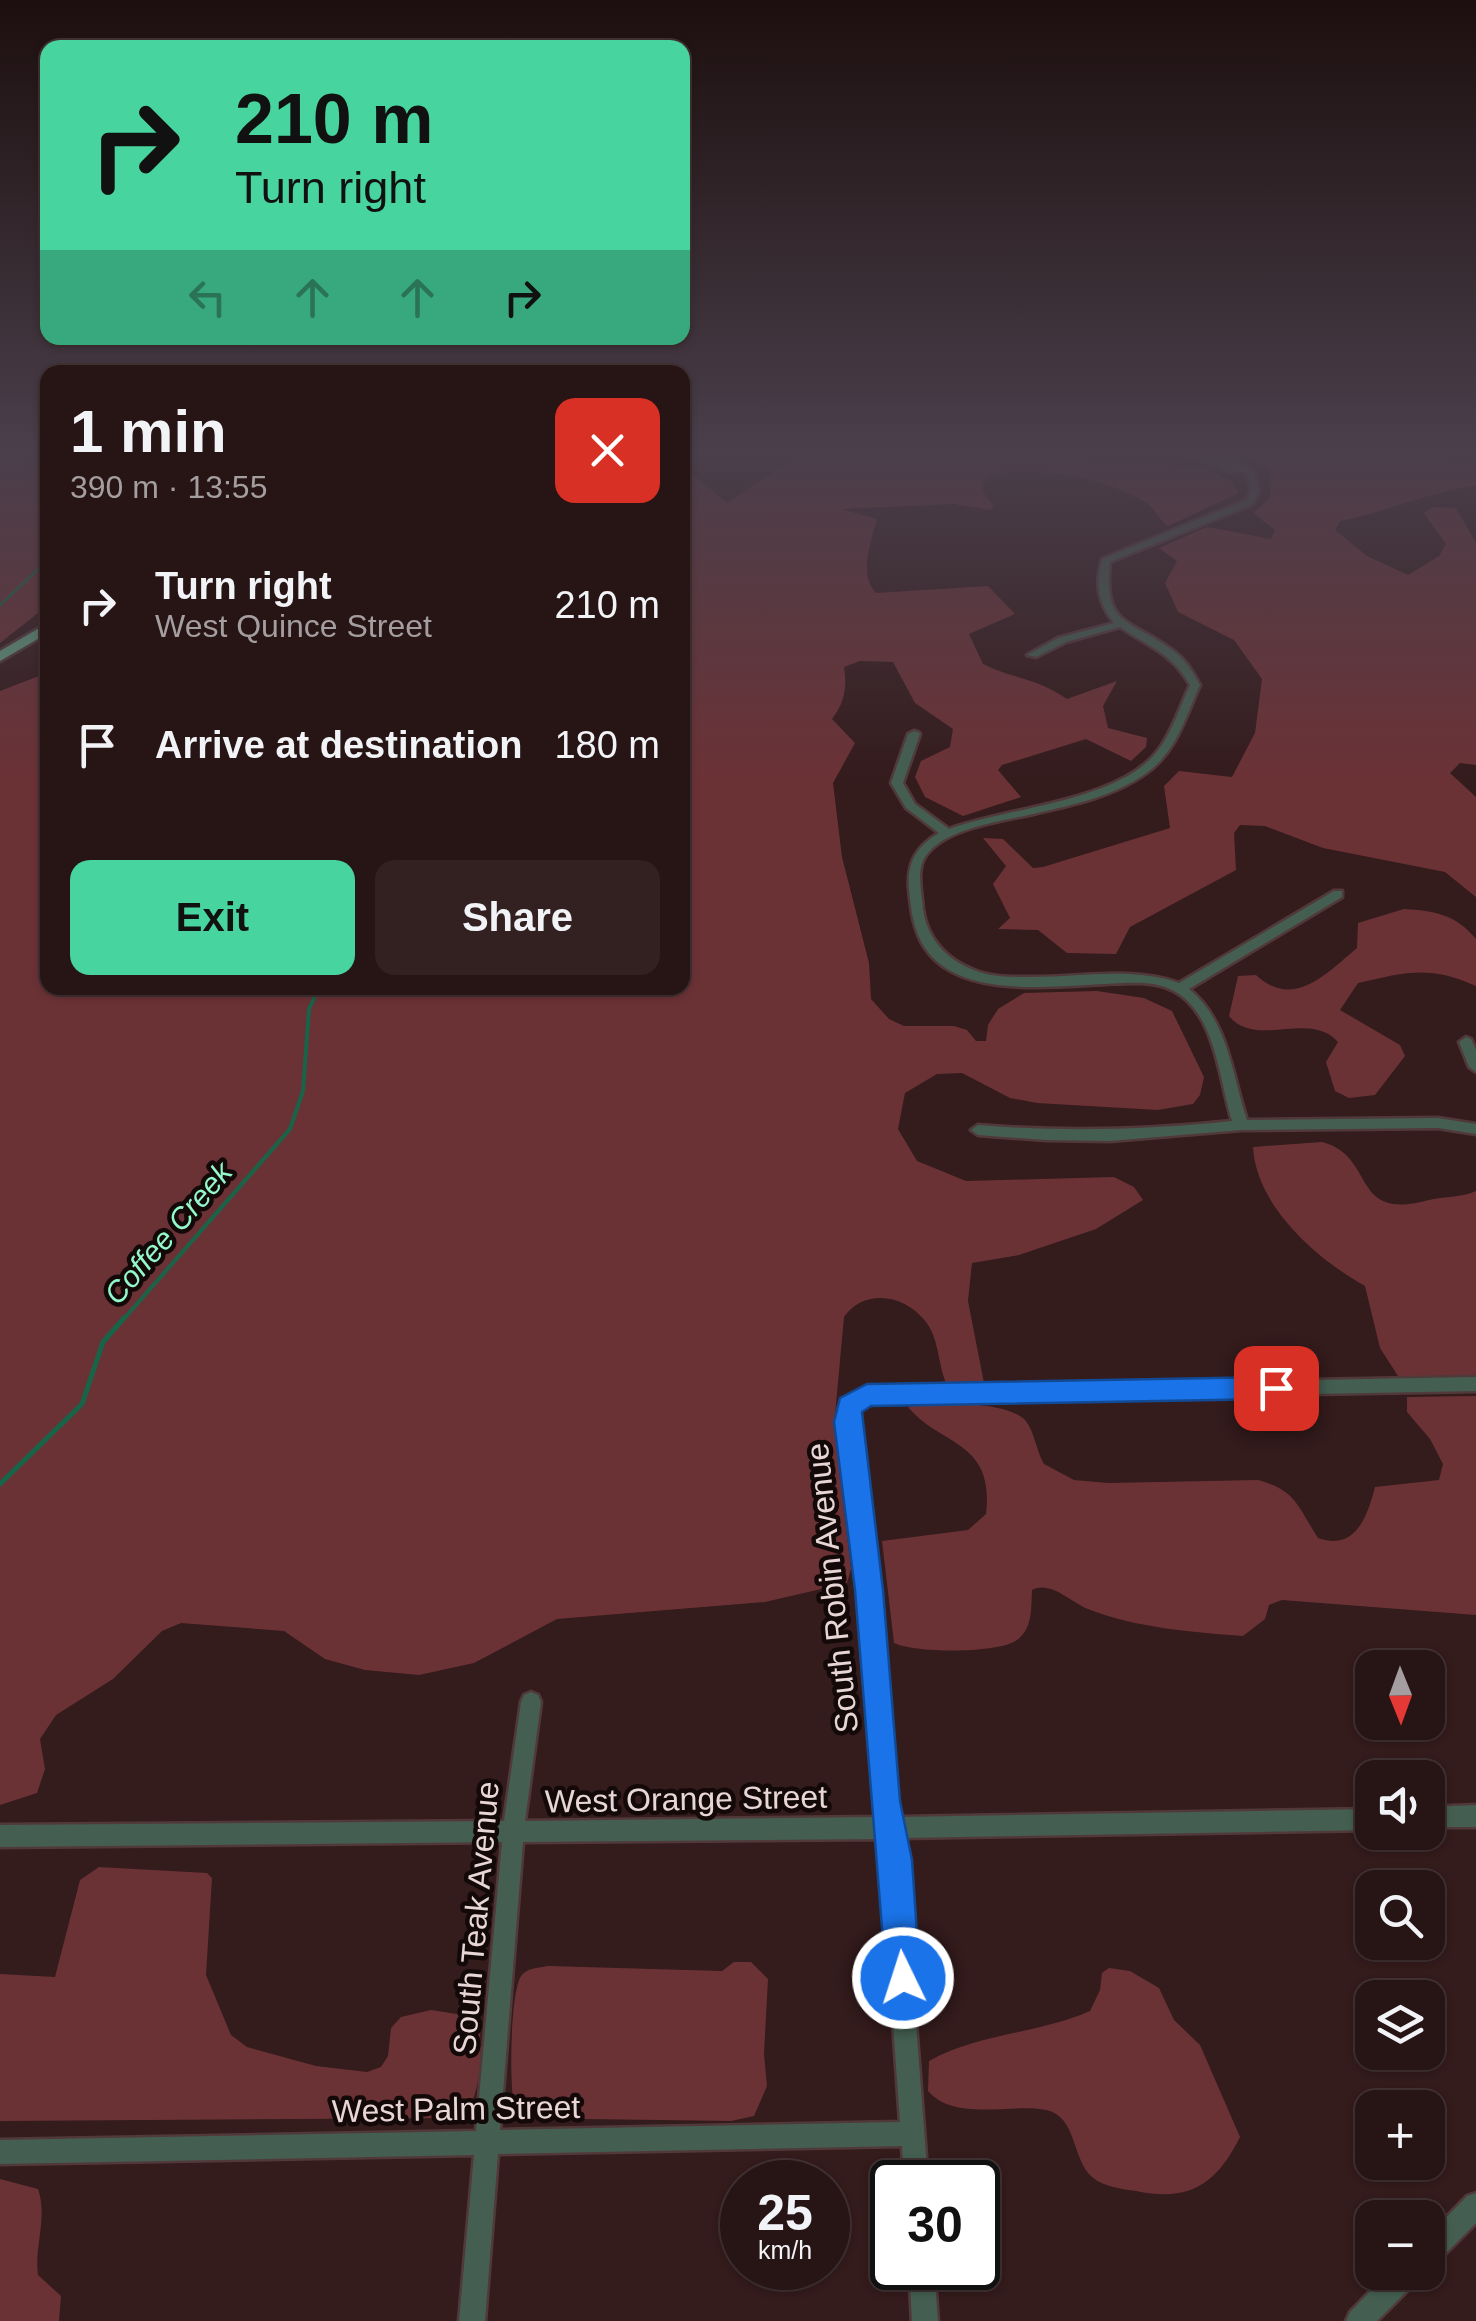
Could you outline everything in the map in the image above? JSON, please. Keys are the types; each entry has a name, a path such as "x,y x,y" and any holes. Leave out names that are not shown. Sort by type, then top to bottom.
{"main road":[{"path":"0,658 40,633"}],"street":[{"path":"1105,563 1102,583 1108,610 1117,625 1178,654 1194,685 1160,757 1130,781 947,833 914,862 918,904 936,959 975,980 1137,979 1180,988 1198,1003 1211,1028 1240,1124"},
{"path":"1032,654 1062,640 1117,625"},
{"path":"914,734 897,783 910,806 947,833"},
{"path":"1180,988 1338,894"},
{"path":"1466,1042 1476,1066"},
{"path":"978,1130 1054,1138 1127,1138 1240,1124 1438,1123 1476,1129"},
{"name":"South Robin Avenue","path":"915,2160 896,1860 869,1590 847,1422 850,1406 867,1395 1476,1384"},
{"name":"South Teak Avenue","path":"472,2321 513,1833 531,1702"},
{"path":"1445,1817 1476,1816"},
{"name":"West Orange Street","path":"0,1836 513,1833 1355,1818"},
{"name":"West Palm Street","path":"0,2152 913,2134"},
{"path":"1445,2236 1476,2205"},
{"path":"923,2290 925,2321"},
{"path":"1359,2321 1390,2290"}],"shaded area":[{"path":"0,563 40,563 40,612 0,643"},
{"path":"690,563 867,563 868,577 876,593 988,586 1015,614 969,634 983,664 1044,686 1067,699 1117,681 1103,706 1108,728 1147,738 1146,747 1131,761 1086,739 1002,765 998,770 1021,797 963,816 925,797 915,777 921,761 950,747 953,729 915,703 893,662 860,661 844,667 844,694 832,719 855,743 833,783 842,857 869,963 871,999 889,1019 904,1026 954,1026 967,1030 976,1041 986,1041 988,1025 998,1009 1024,993 1097,991 1144,998 1172,1011 1204,1077 1200,1095 1193,1104 1158,1110 1037,1103 1010,1098 962,1073 937,1074 905,1093 898,1129 917,1161 966,1181 1114,1177 1134,1187 1143,1200 1096,1229 1019,1255 972,1263 968,1301 984,1383 979,1387 946,1383 930,1329 907,1305 873,1298 852,1308 844,1317 834,1426 851,1569 847,1583 765,1602 557,1619 474,1663 419,1675 365,1670 325,1659 284,1631 181,1623 162,1631 113,1679 56,1715 40,1739 45,1769 37,1793 0,1805 0,691 40,676 40,995 690,995"},
{"path":"1176,563 1383,563 1408,575 1427,563 1476,563 1476,765 1460,763 1450,773 1476,797 1476,897 1445,872 1323,848 1265,826 1240,825 1234,833 1236,870 1130,927 1116,954 1067,953 1038,930 998,929 1010,918 993,884 1006,866 983,838 1003,839 1033,868 1170,828 1164,786 1179,771 1232,777 1255,733 1262,679 1234,640 1178,612 1165,583"},
{"path":"1404,909 1444,915 1476,939 1476,986 1445,975 1418,972 1358,983 1340,1010 1400,1045 1405,1056 1375,1095 1349,1098 1335,1091 1326,1062 1338,1042 1326,1033 1298,1028 1253,1029 1229,1016 1238,976 1256,975 1283,989 1309,984 1357,948 1358,923"},
{"path":"1322,1142 1339,1149 1351,1160 1374,1195 1386,1202 1404,1204 1476,1191 1476,1379 1398,1376 1380,1348 1365,1286 1309,1246 1277,1210 1257,1169 1253,1147"},
{"path":"1476,1396 1476,1615 1282,1600 1269,1605 1265,1619 1243,1636 1126,1621 1088,1609 1053,1590 1039,1588 1032,1590 1026,1630 1007,1645 956,1650 919,1649 894,1643 882,1541 968,1530 986,1514 987,1490 974,1458 908,1407 969,1404 1016,1414 1028,1425 1044,1464 1074,1480 1258,1480 1271,1484 1288,1495 1318,1538 1331,1541 1350,1536 1357,1529 1375,1487 1439,1480 1443,1464 1430,1439 1407,1412 1407,1397"},
{"path":"99,1867 207,1873 212,1878 206,1975 231,2035 247,2047 316,2066 367,2072 381,2067 388,2056 391,2028 401,2017 431,2010 476,2017 480,2065 468,2111 447,2118 0,2121 0,1974 55,1977 80,1880"},
{"path":"734,1962 751,1962 768,1979 764,2054 767,2086 754,2116 731,2121 517,2118 512,2091 512,2026 517,1989 525,1972 548,1966 722,1971"},
{"path":"1109,1968 1130,1971 1159,1988 1174,2020 1200,2045 1240,2137 1211,2178 1186,2191 1155,2194 1113,2187 1097,2180 1081,2160 1069,2129 1056,2114 1046,2110 968,2109 939,2100 928,2091 929,2061 968,2045 1090,2011 1100,1990 1102,1973"},
{"path":"0,2179 38,2189 42,2211 38,2275 61,2296 59,2321 0,2321"}],"waterway":[{"path":"0,605 40,568"},
{"name":"Coffee Creek","path":"122,1321 290,1129 303,1091 309,1009 316,995"},
{"name":"Coffee Creek","path":"0,1484 82,1404 103,1342 124,1318"}],"route":[{"path":"903,1978 896,1860 884,1801 869,1590 847,1422 850,1406 867,1395 1276,1388"}]}
